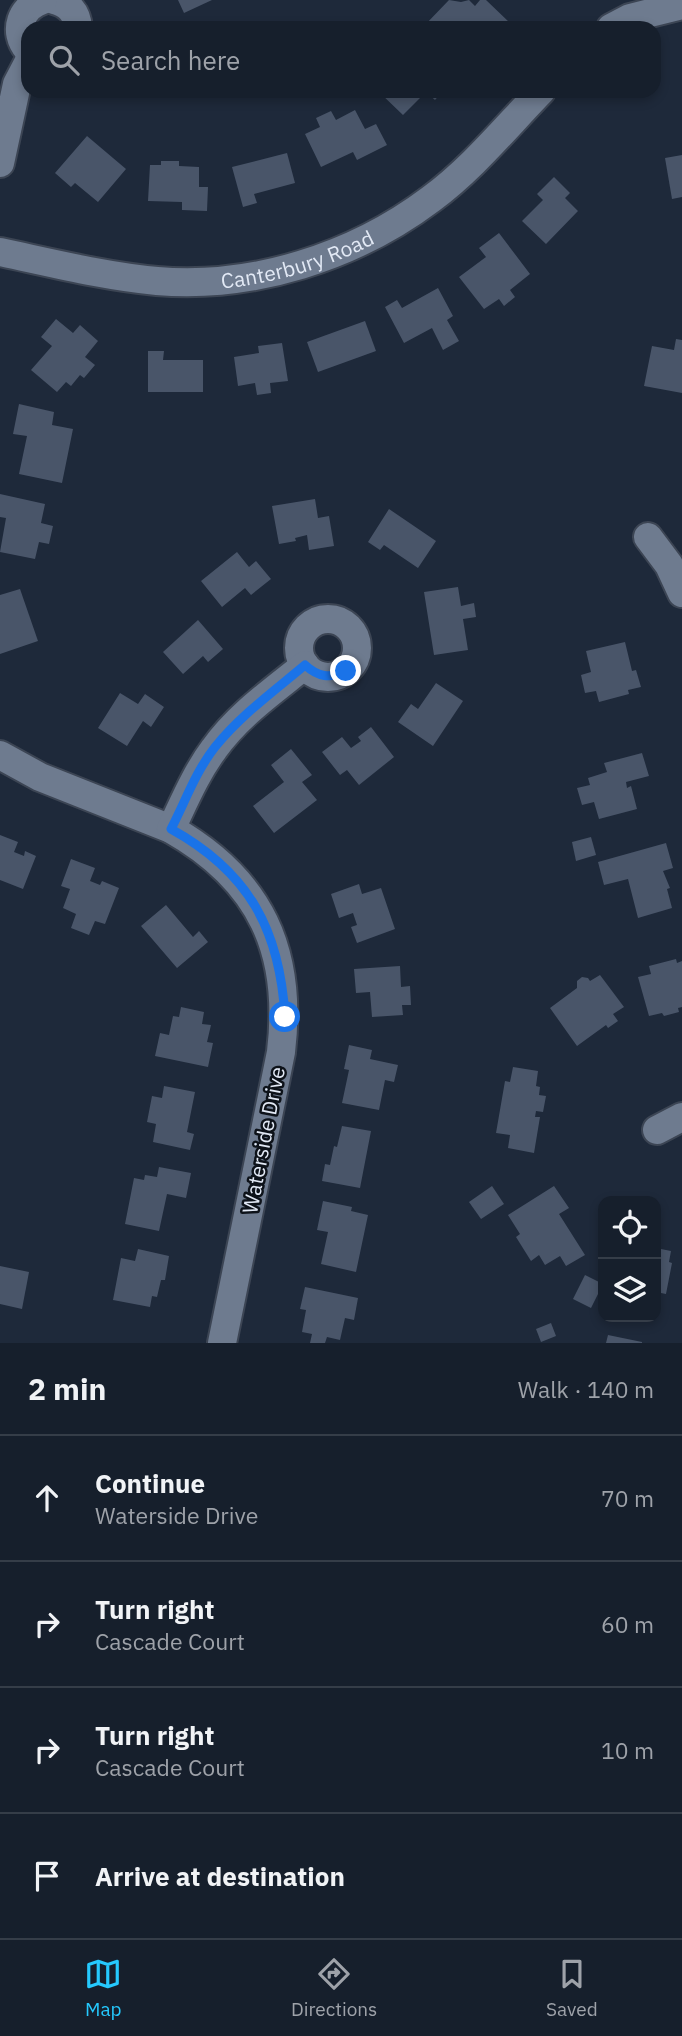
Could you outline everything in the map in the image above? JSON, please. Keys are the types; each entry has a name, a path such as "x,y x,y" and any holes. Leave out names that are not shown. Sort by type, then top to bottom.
{"street":[{"path":"21,39 20,20 32,4 43,0"},
{"path":"54,0 69,7 76,21"},
{"path":"624,21 682,5"},
{"path":"0,163 17,84 21,77"},
{"name":"Canterbury Road","path":"0,252 100,273 159,281 217,281 297,266 331,256 384,231 432,198 534,98"},
{"path":"648,537 669,565 682,593"},
{"path":"171,829 214,749 237,722 305,665"},
{"name":"Waterside Drive","path":"0,755 24,770 171,829 218,860 242,886 271,937 283,982 285,1017 281,1052 222,1343"}],"building":[{"path":"178,0 212,0 184,13"},
{"path":"449,0 469,0 475,6 480,0 486,0 508,21 429,21"},
{"path":"385,98 420,98 403,115"},
{"path":"355,110 365,129 376,124 387,145 357,160 353,152 321,167 305,134 320,127 316,118 331,111 336,120"},
{"path":"87,136 126,169 98,202 75,183 71,187 55,173"},
{"path":"287,153 295,183 254,194 257,203 243,207 232,167"},
{"path":"682,155 682,197 672,199 665,158"},
{"path":"161,161 179,161 179,166 199,167 199,187 208,187 207,211 182,210 182,202 148,201 150,165 161,165"},
{"path":"554,177 570,193 565,198 578,211 546,244 522,221 543,200 537,194"},
{"path":"499,233 530,274 510,290 515,297 504,306 499,299 484,309 459,277 486,257 479,248"},
{"path":"438,288 453,316 447,320 459,341 443,350 432,328 404,343 385,307 397,300 402,308"},
{"path":"56,319 73,333 80,325 98,341 85,357 95,365 84,378 80,375 71,386 66,382 57,392 31,370 52,346 41,337"},
{"path":"365,321 376,351 318,372 307,342"},
{"path":"676,339 682,340 682,393 644,386 652,346 674,350"},
{"path":"282,343 288,381 270,383 271,393 257,395 255,383 238,386 234,357 259,353 258,346"},
{"path":"148,351 164,351 163,360 203,360 203,392 148,392"},
{"path":"19,404 54,412 52,425 73,429 62,483 19,474 27,436 13,434"},
{"path":"0,494 45,504 41,523 53,526 49,544 39,542 35,559 0,552 6,518 0,517"},
{"path":"315,499 318,518 329,516 334,546 309,550 307,535 295,538 296,541 279,544 272,506"},
{"path":"389,509 436,541 418,568 384,545 380,550 368,542"},
{"path":"237,552 249,567 256,561 271,579 251,595 245,588 222,607 201,581"},
{"path":"458,587 461,606 474,603 476,617 463,619 468,650 434,655 424,592"},
{"path":"20,589 38,641 0,654 0,595"},
{"path":"198,620 223,649 208,662 203,656 183,674 163,652"},
{"path":"625,642 632,671 636,670 641,687 628,690 629,694 599,702 596,691 585,693 581,675 591,672 586,651"},
{"path":"436,683 463,701 433,746 398,722 411,704 418,709"},
{"path":"120,693 138,704 145,694 164,707 151,727 143,721 127,746 98,728"},
{"path":"371,727 394,757 359,785 347,770 340,775 322,752 342,737 351,748 361,741 358,737"},
{"path":"291,749 312,775 302,782 317,800 274,833 253,806 284,782 271,765"},
{"path":"642,753 649,776 626,782 627,788 631,786 637,809 599,819 594,802 582,805 577,788 590,785 588,778 607,772 604,763"},
{"path":"0,835 18,842 14,852 24,856 25,851 36,856 23,889 0,880"},
{"path":"591,837 596,855 576,861 572,842"},
{"path":"666,843 673,868 663,871 670,888 667,889 672,908 638,918 628,879 604,885 598,862"},
{"path":"71,859 95,868 90,881 100,885 102,881 119,888 105,924 95,921 89,935 71,928 76,914 63,908 70,889 61,886"},
{"path":"359,884 362,894 381,888 395,929 357,943 351,927 357,925 353,913 339,918 331,894"},
{"path":"166,905 193,937 199,931 208,942 177,968 141,926"},
{"path":"676,959 677,963 682,961 682,1007 678,1008 679,1012 649,1016 638,977 651,974 649,966"},
{"path":"400,966 401,987 410,986 411,1005 402,1005 403,1015 372,1017 370,992 356,993 354,969"},
{"path":"600,975 624,1007 613,1014 618,1021 608,1028 606,1025 577,1046 550,1008 577,988 577,981 582,977 590,981"},
{"path":"181,1007 204,1012 202,1024 211,1025 207,1042 213,1043 208,1067 155,1056 160,1033 169,1035 173,1016 179,1017"},
{"path":"349,1045 372,1050 370,1059 398,1065 394,1082 385,1080 379,1110 342,1103 349,1070 344,1069"},
{"path":"513,1067 538,1071 536,1086 540,1087 539,1095 546,1096 543,1112 536,1111 535,1117 540,1117 534,1153 508,1148 510,1135 496,1133 505,1081 510,1082"},
{"path":"164,1086 195,1092 187,1132 194,1134 190,1150 153,1142 156,1124 147,1122 152,1096 162,1098"},
{"path":"342,1126 371,1131 360,1188 322,1181 325,1164 330,1165"},
{"path":"159,1167 191,1173 186,1198 167,1194 159,1231 125,1224 134,1178 144,1180 145,1175 157,1177"},
{"path":"492,1186 504,1204 481,1219 469,1202"},
{"path":"554,1186 569,1208 559,1214 585,1255 566,1266 560,1256 545,1265 539,1255 531,1261 516,1237 520,1234 508,1215"},
{"path":"323,1201 352,1207 351,1211 368,1215 356,1272 321,1264 328,1232 317,1230"},
{"path":"138,1249 169,1256 165,1280 161,1280 157,1297 152,1296 150,1307 113,1300 121,1258 135,1261"},
{"path":"661,1249 671,1251 669,1262 672,1263 666,1294 661,1293"},
{"path":"0,1266 29,1272 22,1309 0,1304"},
{"path":"585,1275 598,1282 598,1294 591,1308 573,1299"},
{"path":"305,1287 358,1298 354,1320 345,1318 340,1340 327,1337 325,1343 310,1343 312,1334 302,1332 306,1310 300,1309"},
{"path":"551,1323 556,1336 541,1342 536,1329"},
{"path":"608,1335 642,1342 642,1343 606,1343"}],"route":[{"path":"285,1017 283,982 275,948 261,916 242,886 218,860 171,829 214,749 237,722 305,665 313,673 324,677 335,677 346,671"}]}
